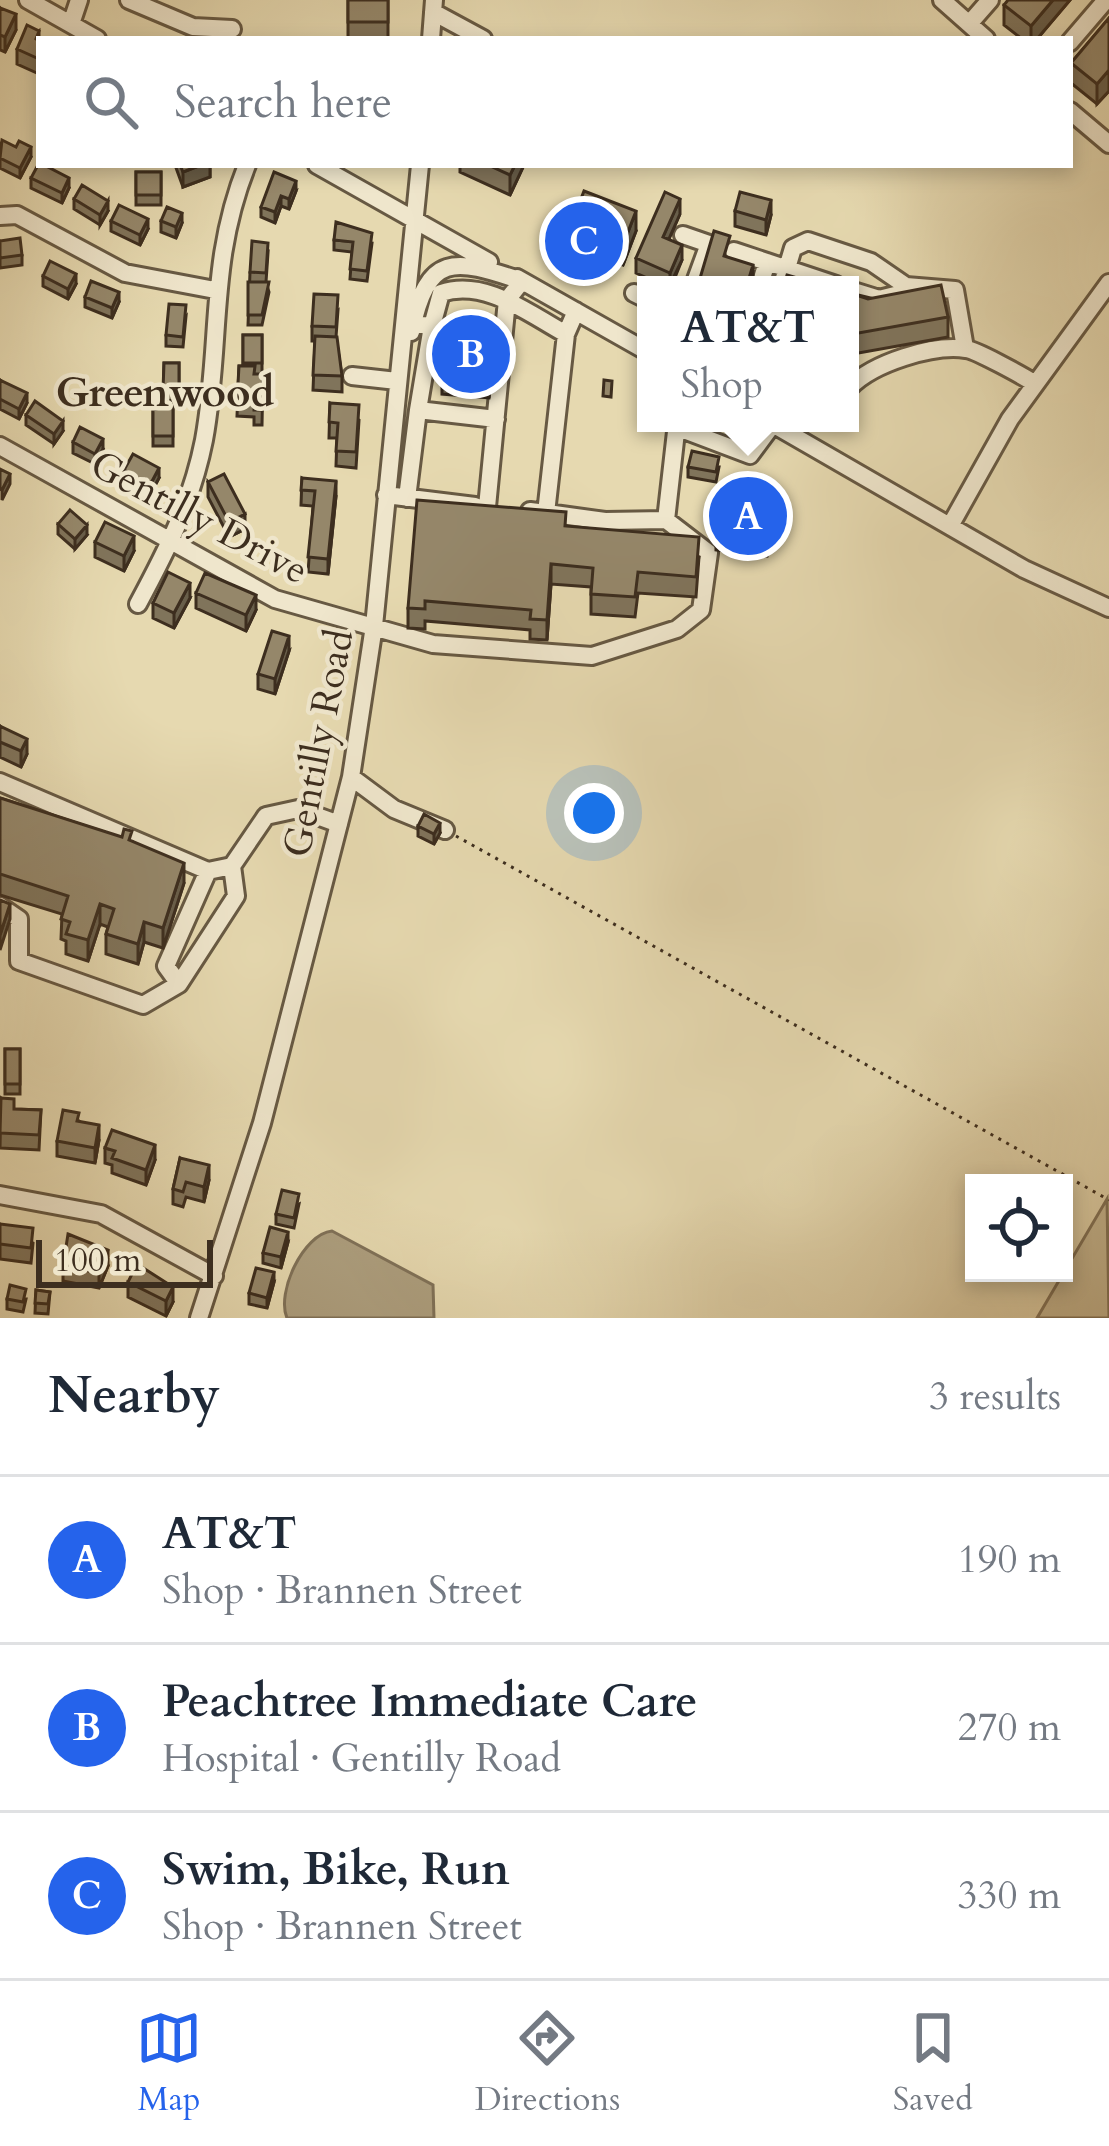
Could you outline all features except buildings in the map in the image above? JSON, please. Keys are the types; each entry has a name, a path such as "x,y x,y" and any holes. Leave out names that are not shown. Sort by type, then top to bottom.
{"street":[{"path":"28,0 92,36"},
{"path":"70,24 79,0"},
{"path":"129,0 193,27 232,29"},
{"path":"942,0 983,36"},
{"path":"969,24 990,0"},
{"path":"1073,38 1106,0"},
{"path":"431,36 434,6 479,36"},
{"path":"1073,113 1108,141"},
{"path":"138,604 172,541 196,479 205,435 215,290 230,210 246,168"},
{"path":"322,168 637,347"},
{"name":"Gentilly Road","path":"199,1318 262,1123 351,777 374,626 420,168"},
{"path":"0,216 17,215 138,278 215,290"},
{"path":"683,235 709,244 697,276"},
{"path":"784,276 794,248 808,241 872,262 905,286"},
{"path":"734,251 766,262 783,276"},
{"path":"762,276 766,262"},
{"path":"407,498 418,410 423,289 446,266 470,263 522,281"},
{"path":"502,508 496,419 502,334 507,300 522,281"},
{"path":"950,526 1034,383 1109,283"},
{"path":"859,293 879,299 905,286 955,290 965,348"},
{"path":"393,422 422,326 440,293 453,289 507,300 566,334"},
{"path":"546,513 566,334 576,311"},
{"path":"422,326 502,334"},
{"path":"859,375 965,348 1034,383"},
{"path":"352,376 397,381"},
{"path":"418,410 496,419"},
{"path":"386,496 623,522 666,520 676,432"},
{"path":"694,432 750,455 772,432"},
{"path":"791,432 950,526 1109,608"},
{"name":"Gentilly Drive","path":"0,446 275,599 433,644 592,656 677,629 700,610 706,598 709,554 666,520"},
{"path":"351,777 394,809 445,830"},
{"path":"0,782 208,871 232,866"},
{"path":"0,906 20,919 19,961 143,1005 179,984 236,896 232,866 266,816 298,809 339,824"},
{"path":"179,984 166,966 208,871"},
{"path":"0,1195 101,1214 214,1276"}],"path":[{"path":"445,830 1109,1200"}],"shaded area":[{"path":"1107,1199 1109,1318 1037,1318 1058,1282 1073,1282 1073,1257"},
{"path":"332,1231 433,1285 434,1318 287,1318 285,1294 294,1266 311,1242"}],"place":[{"name":"Swim, Bike, Run","path":"584,241"},
{"name":"Peachtree Immediate Care","path":"471,354"},
{"name":"AT&T","path":"748,516"}],"district":[{"name":"Greenwood","path":"165,391"}]}
